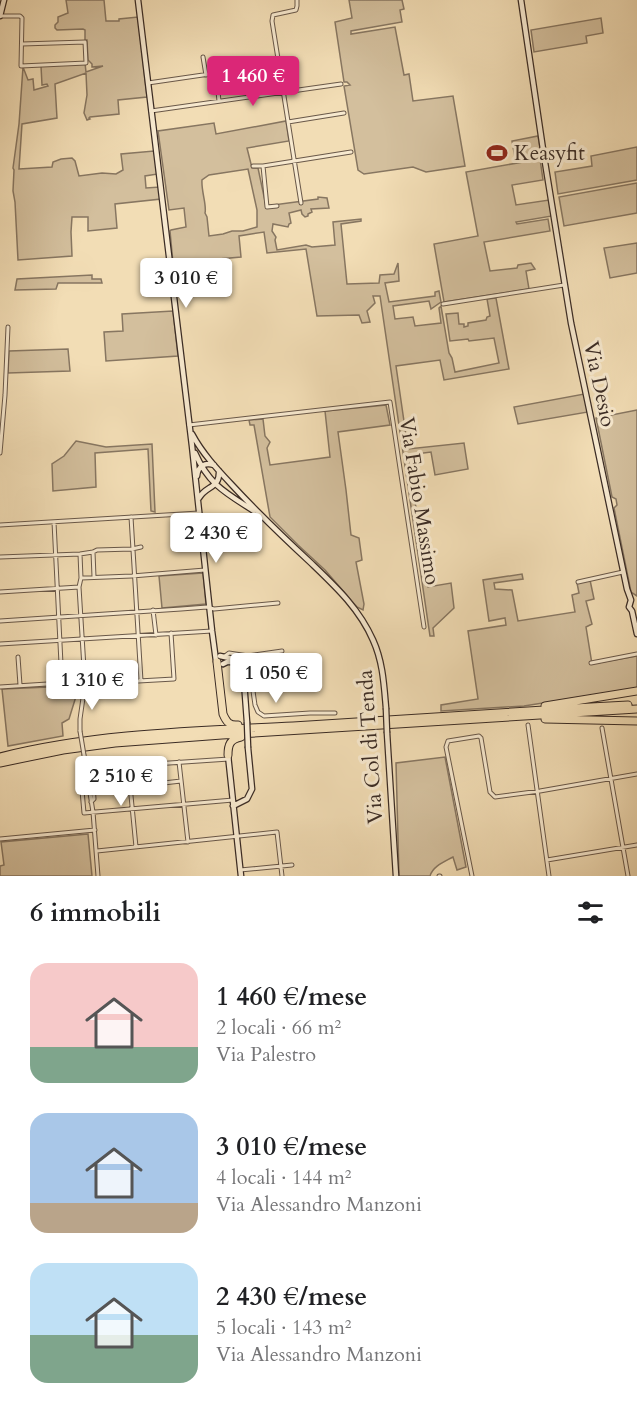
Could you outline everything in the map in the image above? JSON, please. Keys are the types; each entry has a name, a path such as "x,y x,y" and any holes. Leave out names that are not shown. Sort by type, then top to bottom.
{"highway":[{"path":"220,660 218,677 226,721 230,724 253,725 261,730"},
{"path":"505,712 637,691"},
{"path":"0,763 63,750 115,743 261,730 637,704"},
{"path":"0,757 104,739 188,732 637,709"},
{"path":"188,732 193,729 213,727 223,714"},
{"path":"516,716 637,721"},
{"path":"228,755 229,744 233,739 257,736 261,730"},
{"path":"198,737 221,740 228,755"}],"main road":[{"path":"0,16 4,0"},
{"path":"138,0 196,479 214,648 220,660 239,663 243,670 252,789 243,801 233,803"},
{"name":"Via Desio","path":"521,0 564,285 623,572 628,593 634,599 629,605 635,612"},
{"name":"Via Col di Tenda","path":"189,427 199,447 219,471 261,516 351,604 364,621 374,642 381,661 386,708 396,876"},
{"name":"Via Col di Tenda","path":"192,446 215,485 261,516"},
{"path":"196,479 197,472 202,466 214,465"},
{"path":"198,500 204,490 215,485 219,478 219,471"},
{"path":"635,612 634,621 637,634"},
{"path":"228,755 241,873"}],"street":[{"path":"297,0 296,10 273,15 272,18 301,202"},
{"path":"0,16 21,17 21,66 86,63 85,42 22,44"},
{"path":"203,57 206,75"},
{"path":"148,83 279,64"},
{"path":"216,73 219,101"},
{"path":"151,111 341,84"},
{"path":"288,122 344,113"},
{"path":"253,166 351,152"},
{"path":"263,166 267,207 278,206"},
{"path":"443,304 564,285"},
{"path":"0,453 8,327"},
{"path":"0,395 5,395"},
{"name":"Via Fabio Massimo","path":"189,427 390,402 424,627"},
{"path":"0,525 199,513"},
{"path":"131,517 141,681"},
{"path":"54,522 62,684"},
{"path":"0,557 80,554 97,550 141,547"},
{"path":"93,552 94,577"},
{"path":"80,554 81,578 78,587 85,684 80,731 93,812 98,876"},
{"path":"81,578 205,570"},
{"path":"578,582 623,572"},
{"path":"0,592 78,587"},
{"path":"0,621 153,610 210,607 214,609 278,603"},
{"path":"153,610 156,635"},
{"path":"0,644 212,631"},
{"path":"0,687 174,679 171,633"},
{"path":"220,660 229,653 248,656 282,651"},
{"path":"591,663 637,654"},
{"path":"248,656 255,705 258,712 264,716 334,713"},
{"path":"18,657 20,685"},
{"path":"528,725 549,876"},
{"path":"602,728 628,876"},
{"path":"472,876 446,747 448,741 479,736 481,738 490,792 495,797 538,792 637,774"},
{"path":"91,802 94,799 93,769 179,762 228,755"},
{"path":"179,762 188,842"},
{"path":"128,765 136,847"},
{"path":"81,779 84,813 184,804 233,803"},
{"path":"94,790 181,781"},
{"path":"0,839 95,830"},
{"path":"97,851 277,832 282,876"},
{"path":"546,860 637,845"},
{"path":"241,873 292,865"}],"shaded area":[{"path":"66,0 104,0 106,21 138,17 147,97 118,100 119,114 90,117 87,120 84,113 87,95 86,73 55,84 57,118 22,124 19,169 52,167 53,162 72,158 79,176 116,174 123,170 121,154 154,151 158,174 145,176 146,188 160,187 161,199 115,204 117,228 88,231 88,217 72,217 72,256 18,260 13,168 23,67 28,80 33,79 34,90 48,86 47,84 42,85 41,66 85,63 86,72 103,66 92,67 88,60 85,30 57,30 55,28 58,17 68,13"},
{"path":"349,0 402,0 404,9 400,10 402,22 351,31 351,34 395,27 404,75 409,74 413,101 453,96 465,166 426,172 413,167 364,174 358,170 344,86 350,85 344,82 335,22 352,18"},
{"path":"601,18 603,33 586,36 587,43 534,52 531,30"},
{"path":"286,121 289,141 247,148 252,168 258,168 266,206 318,199 318,197 327,198 329,208 311,209 312,212 305,217 301,210 289,213 291,223 288,227 273,224 272,231 276,237 277,250 306,245 312,247 335,245 333,222 361,219 361,221 341,224 347,284 379,283 380,275 394,274 398,263 399,281 385,283 389,302 435,296 435,292 439,291 441,302 431,309 429,301 393,306 395,319 413,317 415,326 441,323 439,308 441,306 449,353 455,372 499,363 494,338 450,341 446,314 458,313 459,324 464,324 464,327 468,326 468,323 486,320 490,316 487,299 496,298 509,369 444,380 440,360 396,366 408,449 464,443 468,469 435,475 431,452 408,455 428,587 451,583 454,608 433,628 434,636 430,636 380,296 373,296 375,303 367,311 370,322 362,323 359,315 317,316 306,249 267,253 264,232 239,236 241,257 173,263 170,231 186,227 184,208 169,210 158,131 214,123 216,134","holes":["248,169 257,210 257,227 209,236 202,180 209,175"]},
{"path":"538,136 541,154 515,158 512,141"},
{"path":"637,147 637,180 558,194 555,172 592,166 591,156"},
{"path":"540,159 543,180 512,185 516,205 549,200 552,216 516,222 517,224 548,219 550,231 484,242 490,271 517,268 518,265 531,263 535,269 526,271 529,289 444,302 434,244 478,236 466,172"},
{"path":"637,183 637,213 564,226 559,197"},
{"path":"637,243 637,273 610,278 604,248"},
{"path":"92,275 92,279 101,279 102,283 58,283 56,289 15,290 17,279"},
{"path":"173,311 178,356 106,361 104,332 123,331 122,314"},
{"path":"68,349 70,371 8,373 9,351"},
{"path":"584,394 588,412 518,424 514,407"},
{"path":"386,405 390,425 338,432 351,535 359,538 362,560 356,562 364,604 363,610 357,607 325,570 270,517 254,425 250,425 249,420 263,419 265,436 270,442 267,448 270,465 330,457 325,411"},
{"path":"637,410 637,596 631,592 614,508 617,505 616,499 612,497 596,418"},
{"path":"76,441 106,447 152,444 155,512 151,511 148,449 95,453 96,487 53,491 52,464 64,456"},
{"path":"203,573 206,604 162,608 159,576"},
{"path":"522,574 523,579 494,583 495,589 512,590 518,621 575,612 572,595 579,593 577,583 590,580 594,599 586,601 592,624 586,627 592,664 637,656 637,688 524,706 441,711 441,705 478,699 468,631 506,625 505,618 489,621 483,580"},
{"path":"74,686 78,690 69,719 62,723 63,736 8,746 2,689"},
{"path":"445,757 466,867 457,870 453,857 436,867 430,876 399,876 396,763"},
{"path":"88,834 92,876 0,876 0,866 4,865 1,842"}],"place":[{"name":"Keasyfit","path":"497,153"}]}
